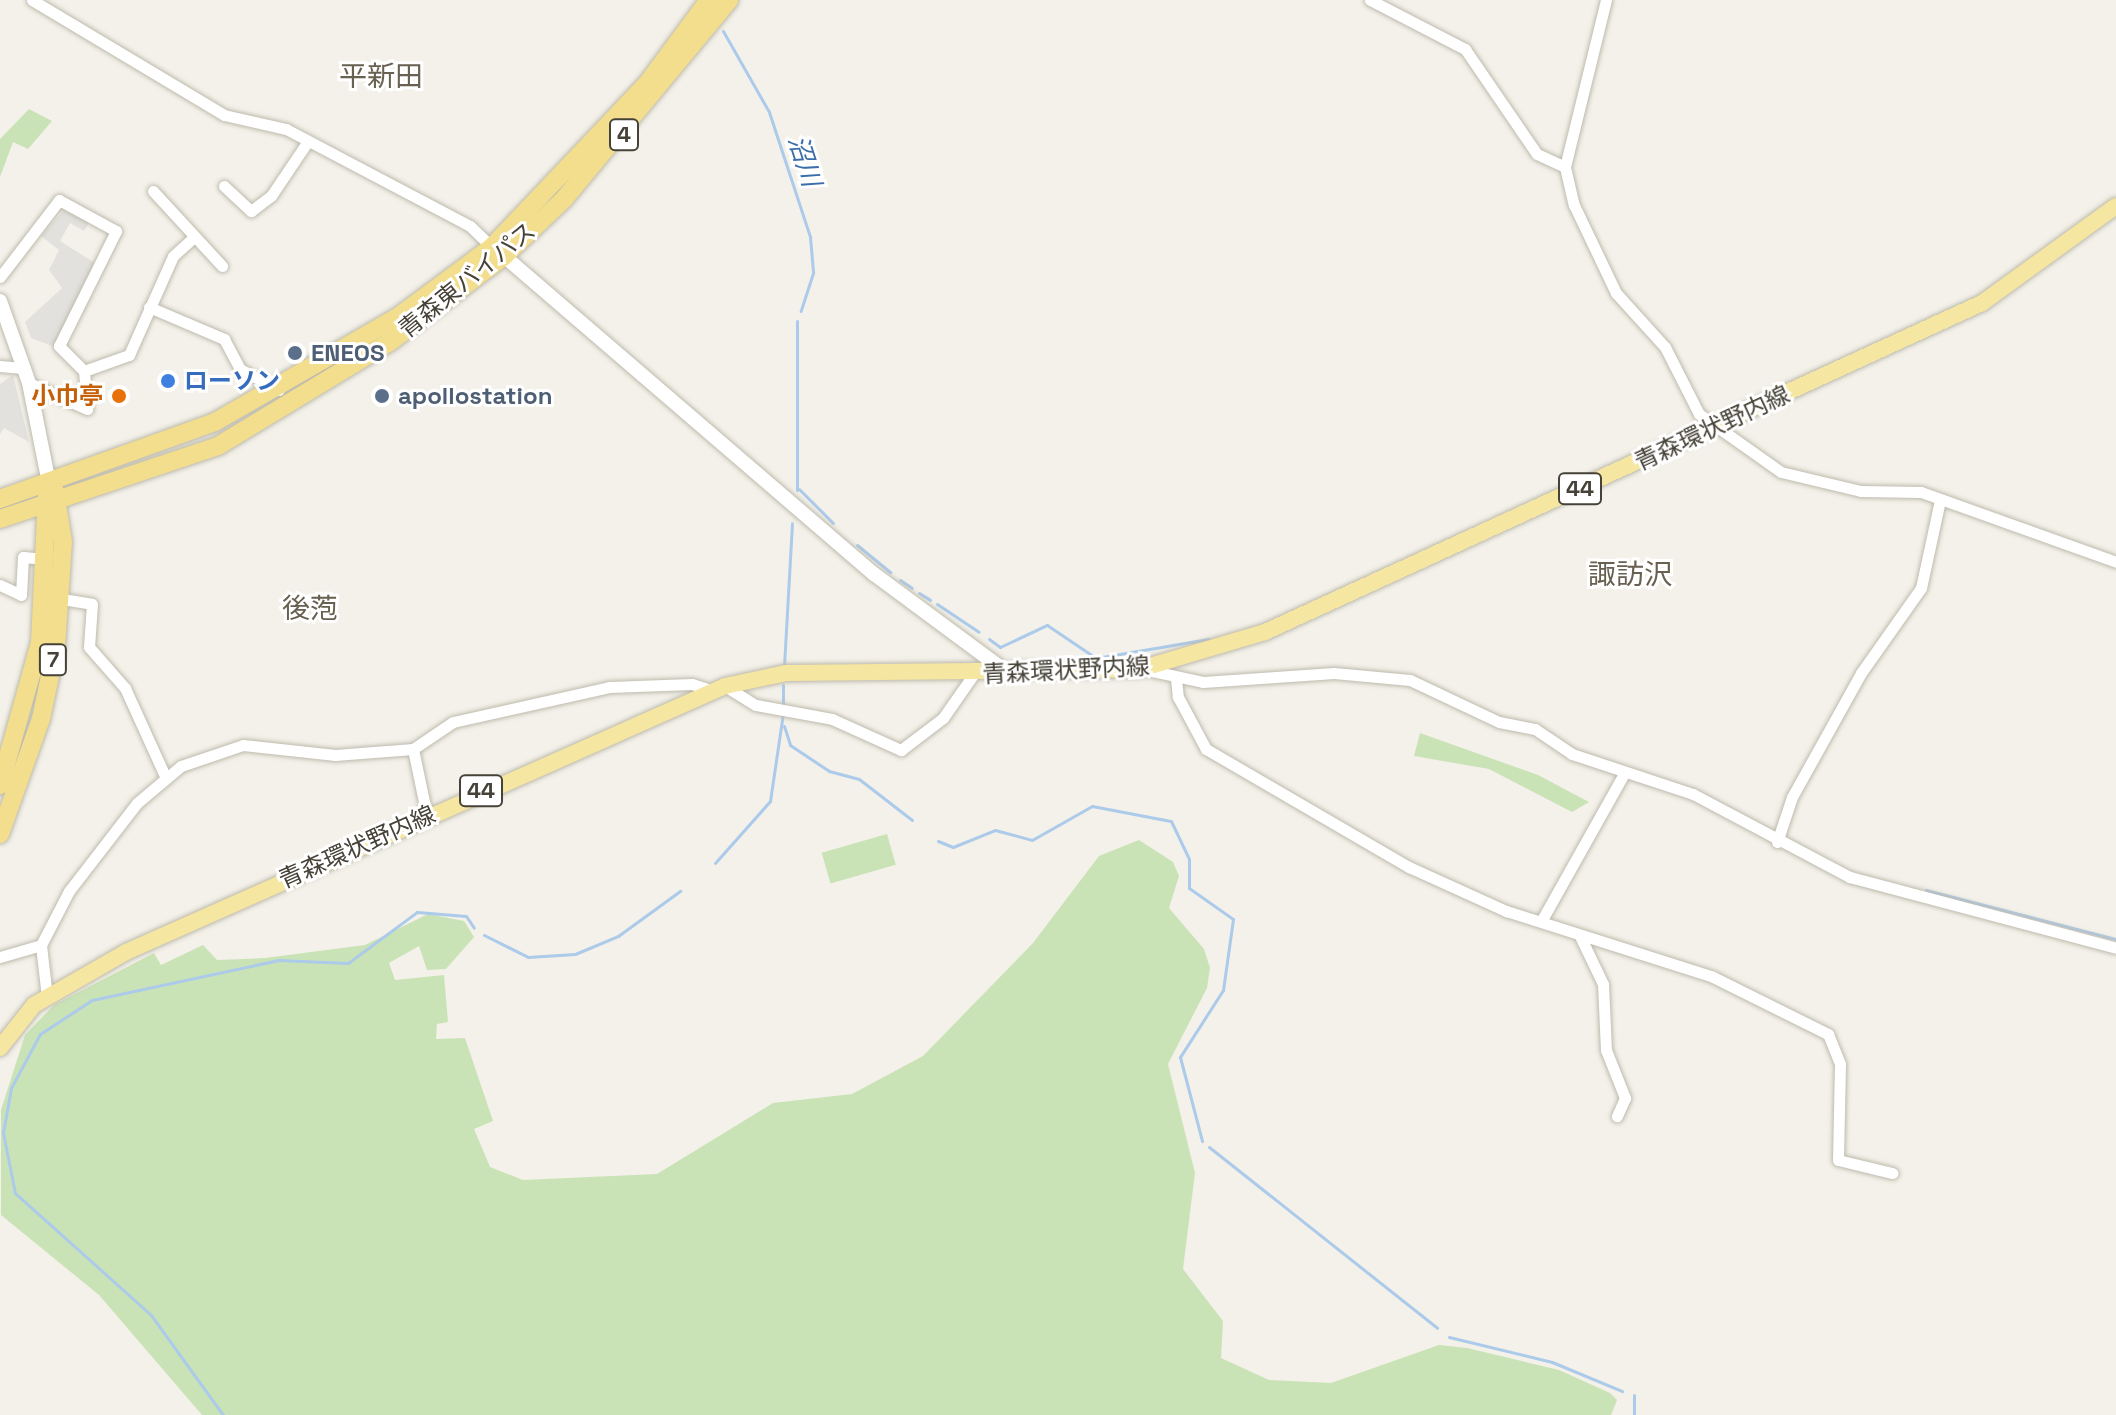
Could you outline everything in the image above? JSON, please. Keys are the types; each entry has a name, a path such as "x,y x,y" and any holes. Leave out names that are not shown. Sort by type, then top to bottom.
{"highway":[{"name":"青森東バイパス","path":"0,499 49,483 279,390 498,252 646,85 709,0"},
{"name":"青森東バイパス","path":"0,519 54,504 218,446 390,342 498,252 631,127 729,0"},
{"name":"7","path":"0,834 41,719 62,599 54,504 49,483"},
{"name":"7","path":"0,785 34,678 54,504"}],"main road":[{"name":"青森環状野内線","path":"0,1048 20,1018 47,997 201,916 719,688 786,673 973,675 1140,669 1265,632 1982,303 2116,206"}],"street":[{"path":"32,0 224,115 308,141 470,226 874,574 1008,673"},
{"path":"1370,0 1465,49 1537,154 1565,167"},
{"path":"1606,0 1565,167 1574,205 1616,293 1665,347 1699,414 1794,476 1940,500 2116,562"},
{"path":"224,186 251,211 271,196 308,141"},
{"path":"153,191 222,266"},
{"path":"0,277 59,200 116,231 59,346 84,371 87,409 27,375 2,371"},
{"path":"84,371 129,355 173,256 194,237"},
{"path":"0,301 27,375 49,483"},
{"path":"149,307 224,339 240,369 279,390"},
{"path":"1777,842 1792,797 1861,673 1927,577 1940,500"},
{"path":"0,585 21,595 23,557 46,559"},
{"path":"62,599 87,601 96,612 89,647 125,688 165,776"},
{"path":"1140,669 1176,679 1233,683 1334,673 1410,680 1625,772 1693,794 1777,842 1869,884 2116,948"},
{"path":"47,997 41,945 69,891 165,776 243,745 335,755 413,749 453,722 609,687 692,684 719,688 782,710 832,719 901,750 943,718 973,675"},
{"path":"1176,679 1182,706 1206,749 1409,867 1506,911 1543,918 1580,936 1711,976 1828,1034 1840,1064 1838,1160 1892,1173"},
{"path":"413,749 427,816"},
{"path":"1543,918 1625,772"},
{"path":"1580,936 1603,984 1606,1050 1625,1098 1617,1116"},
{"path":"0,957 41,945"}],"green space":[{"path":"29,109 52,121 28,149 13,142 0,177 0,139"},
{"path":"1420,733 1538,775 1589,802 1572,812 1489,769 1414,756"},
{"path":"887,834 896,865 830,884 822,853"},
{"path":"1139,840 1173,862 1179,876 1169,908 1204,949 1210,968 1207,988 1168,1064 1195,1173 1183,1269 1223,1321 1221,1358 1269,1380 1331,1383 1439,1345 1467,1348 1559,1370 1610,1393 1617,1400 1611,1415 202,1415 99,1295 1,1215 1,1110 25,1035 54,1005 154,953 161,965 203,945 217,960 265,958 365,945 428,914 464,921 474,937 446,969 427,970 419,946 389,963 395,980 444,975 448,1022 437,1024 436,1039 465,1038 493,1121 474,1129 490,1167 523,1180 657,1174 773,1103 852,1094 923,1056 1033,943 1099,856"}],"shaded area":[{"path":"64,210 89,223 84,231 70,223 60,241 95,263 55,347 31,338 25,322 62,288 49,270 59,250 41,236"},
{"path":"13,375 29,442 4,428 0,434 0,384"}],"waterway":[{"name":"沼川","path":"723,31 769,112 810,237 813,273 801,311"},
{"name":"沼川","path":"797,321 797,490"},
{"path":"799,489 833,523"},
{"name":"沼川","path":"784,666 792,523"},
{"path":"857,545 890,572"},
{"path":"900,580 912,588"},
{"path":"919,593 930,600"},
{"path":"937,604 979,632"},
{"path":"989,639 1000,647 1047,625 1096,658 1208,639"},
{"name":"沼川","path":"783,685 783,705"},
{"path":"715,863 770,801 783,713"},
{"path":"784,726 790,745 829,771 859,779 912,820"},
{"path":"938,841 953,847 995,830 1032,840 1092,806 1171,821 1189,859 1189,888 1233,919 1223,990 1180,1057 1202,1141"},
{"path":"1926,890 2116,939"},
{"path":"484,935 528,957 575,954 618,936 680,891"},
{"path":"223,1415 151,1315 15,1193 3,1133 11,1088 40,1034 92,1000 278,960 348,963 417,912 466,916 474,928"},
{"path":"1209,1147 1437,1328"},
{"path":"1449,1337 1552,1362 1622,1391"},
{"path":"1634,1395 1634,1415"}],"place":[{"name":"ENEOS","path":"295,353"},
{"name":"ローソン","path":"168,381"},
{"name":"小巾亭","path":"119,396"},
{"name":"apollostation","path":"382,396"}],"district":[{"name":"平新田","path":"381,76"},
{"name":"諏訪沢","path":"1630,574"},
{"name":"後萢","path":"310,608"}]}
